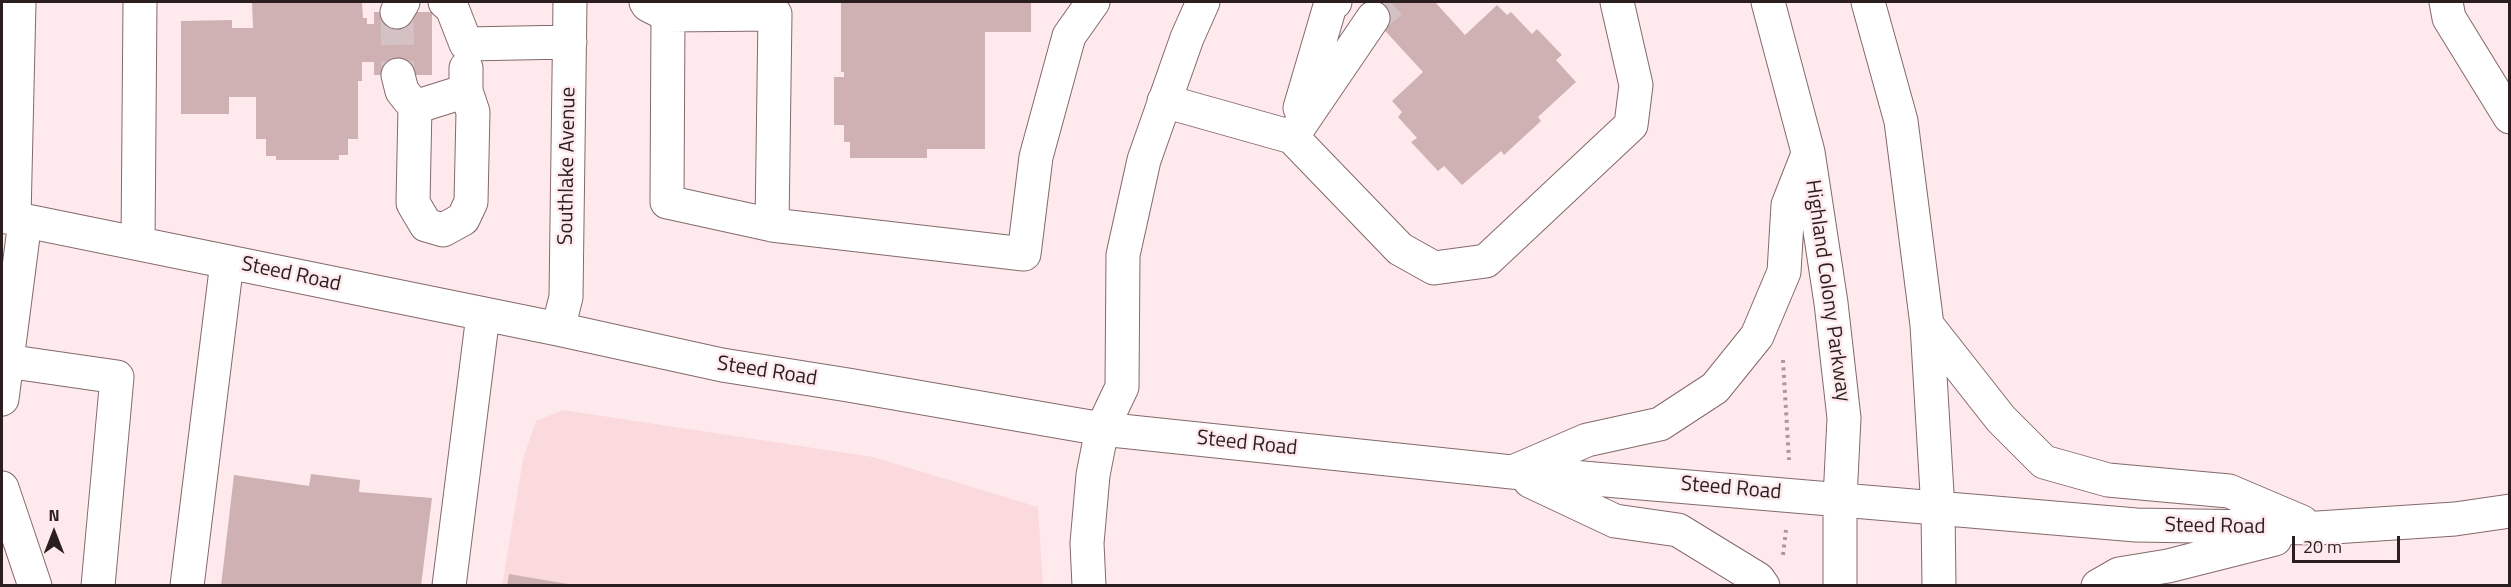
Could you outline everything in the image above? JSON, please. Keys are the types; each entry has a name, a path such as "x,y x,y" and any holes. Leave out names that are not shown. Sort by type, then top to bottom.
{"street":[{"path":"2,399 13,218 19,2"},
{"path":"138,243 140,2"},
{"path":"398,75 402,92 415,107 413,203 426,225 443,230 463,219 471,202 473,112 466,91 466,44 452,8 445,2"},
{"name":"Southlake Avenue","path":"558,329 566,297 570,2"},
{"path":"1089,585 1088,531 1093,475 1102,429 1122,387 1123,255 1144,160 1164,101 1203,2"},
{"path":"1292,137 1330,6 1335,2"},
{"path":"1164,101 1292,137 1400,249 1434,268 1486,261 1631,125 1636,85 1617,2"},
{"name":"Highland Colony Parkway","path":"1768,2 1808,152 1831,303 1844,418 1840,499 1840,585"},
{"path":"1868,2 1901,121 1927,325 1938,510 1939,585"},
{"path":"2446,2 2449,18 2510,117"},
{"path":"772,225 775,14 657,8 667,202 772,225 1024,254 1036,157 1070,36 1087,5"},
{"path":"1292,137 1373,18"},
{"path":"466,44 570,42"},
{"path":"415,107 466,91"},
{"path":"1512,472 1587,440 1660,424 1715,388 1756,336 1784,272 1788,205 1808,152"},
{"name":"Steed Road","path":"13,218 558,329 722,366 848,385 1102,429 1512,472 1840,499 1938,510 2136,525 2318,528 2455,519 2510,511"},
{"path":"187,585 227,262"},
{"path":"449,585 483,315"},
{"path":"1927,325 2001,419 2044,462 2108,480 2229,490 2318,528"},
{"path":"6,361 117,377 98,585"},
{"path":"1512,472 1615,521 1678,530 1758,579 1763,585"},
{"path":"2,488 35,585"},
{"path":"2097,585 2119,574 2168,566 2318,528"}],"path":[{"path":"1756,336 1783,358 1789,469"}],"shaded area":[{"path":"563,410 873,457 1038,507 1043,585 502,586 523,459 536,421"}],"building":[{"path":"252,2 362,2 363,18 367,18 367,24 374,24 374,12 432,12 432,75 374,75 374,62 362,62 362,81 358,81 358,139 348,139 348,155 339,155 339,160 276,160 276,156 266,156 266,139 256,139 256,97 229,97 229,114 181,114 181,21 232,20 232,28 253,28"},
{"path":"841,2 1031,2 1031,32 985,32 985,149 927,149 927,158 850,158 850,142 844,142 844,125 834,125 834,77 844,77 844,72 841,72"},
{"path":"1374,2 1435,2 1465,35 1497,5 1507,15 1511,12 1532,34 1537,29 1562,55 1556,60 1576,82 1538,117 1541,121 1504,155 1501,151 1462,185 1444,166 1438,171 1411,142 1417,138 1398,117 1402,112 1392,101 1423,72 1365,9"},
{"path":"311,474 360,480 359,492 432,498 421,586 221,586 234,475 309,486"},
{"path":"509,574 568,584 568,586 507,586"}],"tunnel":[{"path":"1373,18 1391,2"},
{"path":"397,12 398,75"}]}
